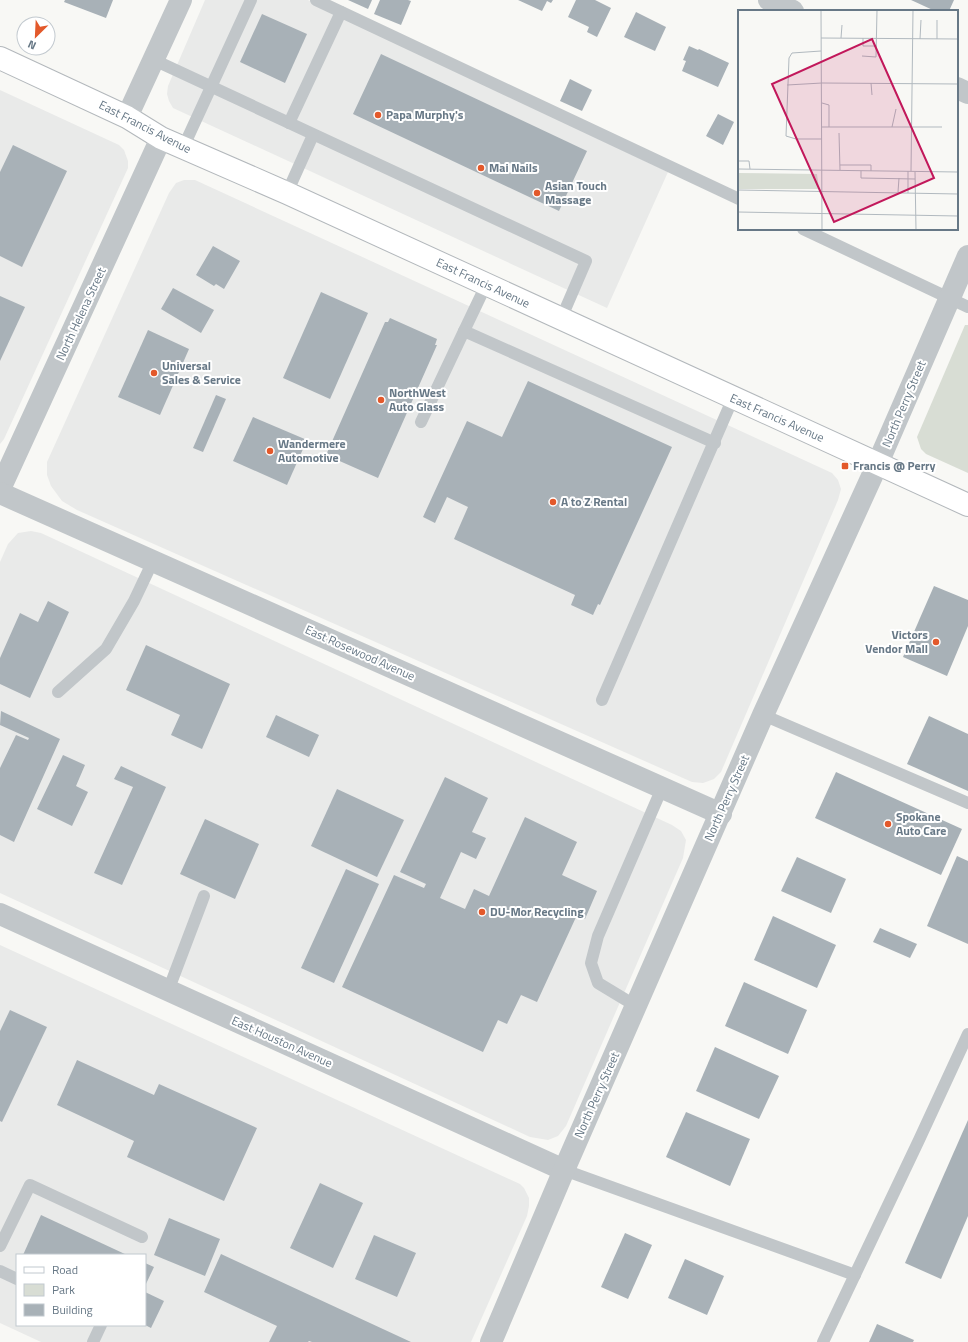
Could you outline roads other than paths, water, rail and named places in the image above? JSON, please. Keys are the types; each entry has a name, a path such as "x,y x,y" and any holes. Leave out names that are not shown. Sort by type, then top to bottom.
{"main road":[{"name":"East Francis Avenue","path":"0,58 127,117 161,138 287,193 733,398 968,504"}],"street":[{"path":"127,117 181,0"},
{"path":"769,0 791,10"},
{"path":"958,88 968,93"},
{"name":"North Helena Street","path":"0,489 161,138"},
{"name":"North Perry Street","path":"491,1342 564,1170 763,715 878,463 959,302 968,256"},
{"name":"East Rosewood Avenue","path":"0,493 721,814"},
{"name":"East Houston Avenue","path":"0,914 564,1170"}],"lane":[{"path":"183,148 251,0"},
{"path":"316,0 738,199"},
{"path":"289,123 341,12"},
{"path":"154,60 586,262 561,319"},
{"path":"287,193 313,135"},
{"path":"805,230 959,302"},
{"path":"421,422 486,285"},
{"path":"464,332 715,443"},
{"path":"602,700 715,443 733,398"},
{"path":"58,692 106,649 134,601 153,561"},
{"path":"763,715 968,803"},
{"path":"636,1006 598,984 591,963 598,936 662,788"},
{"path":"168,991 204,896"},
{"path":"823,1342 968,1034"},
{"path":"564,1170 855,1275"},
{"path":"0,1246 30,1185 142,1237"},
{"path":"0,1271 16,1279"},
{"path":"93,1342 101,1326"}],"place":[{"name":"Papa Murphy's","path":"378,115"},
{"name":"Mai Nails","path":"481,168"},
{"name":"Asian Touch Massage","path":"537,193"},
{"name":"Universal Sales & Service","path":"154,373"},
{"name":"NorthWest Auto Glass","path":"381,400"},
{"name":"Wandermere Automotive","path":"270,451"},
{"name":"Francis @ Perry","path":"845,466"},
{"name":"A to Z Rental","path":"553,502"},
{"name":"Victors Vendor Mall","path":"936,642"},
{"name":"Spokane Auto Care","path":"888,824"},
{"name":"DU-Mor Recycling","path":"482,912"}]}
